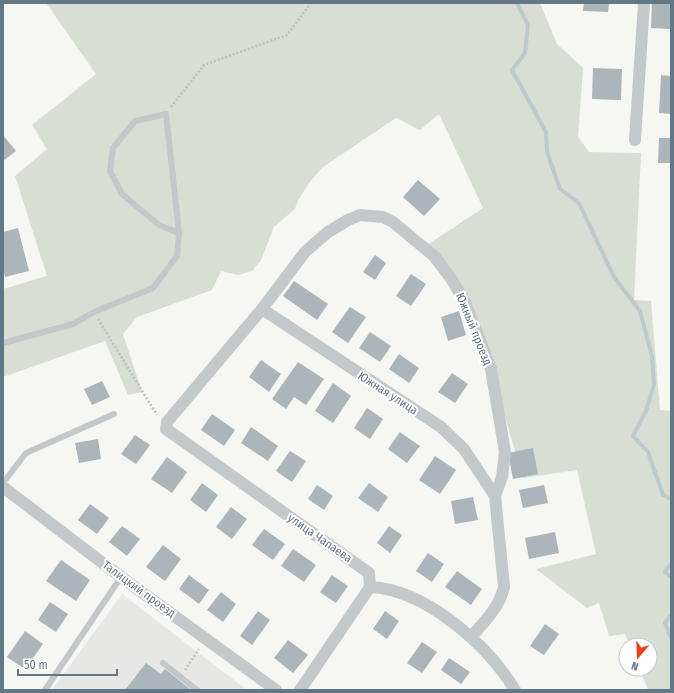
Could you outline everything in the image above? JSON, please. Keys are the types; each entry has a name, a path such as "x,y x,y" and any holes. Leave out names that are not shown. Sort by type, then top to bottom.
{"street":[{"path":"635,140 644,3"},
{"name":"Южный проезд","path":"166,429 167,422 262,309 305,252 328,232 360,215 383,217 393,222 434,256 450,277 465,302 491,369 505,452 502,477 495,496 504,587 496,608 471,637"},
{"name":"Южная улица","path":"262,309 441,427 464,449 495,496"},
{"name":"улица Чапаева","path":"166,429 369,573 370,587"},
{"name":"Талицкий проезд","path":"3,487 122,577 276,690"},
{"path":"300,690 370,587 386,587 424,602 471,637 509,679 515,690"}],"lane":[{"path":"3,343 72,324 94,312 153,288 177,256 179,233 166,114 135,121 113,148 110,171 122,194 159,224 179,233"},
{"path":"3,483 26,452 114,414"},
{"path":"45,690 122,577"},
{"path":"163,663 197,690"}],"path":[{"path":"166,114 204,65 287,35 311,3"},
{"path":"94,312 166,429"},
{"path":"180,676 207,639"}],"shaded area":[{"path":"46,3 540,3 557,44 583,68 578,137 589,152 641,153 634,300 651,301 660,410 671,411 671,690 648,690 643,677 658,677 658,637 626,637 625,634 609,636 599,603 587,608 536,569 596,554 577,470 523,478 491,369 465,302 424,247 483,208 439,114 420,130 396,118 323,167 312,179 298,200 295,209 274,227 261,260 252,271 238,275 221,271 212,290 137,317 123,334 142,392 128,395 105,341 3,377 3,289 47,276 15,176 47,149 32,125 96,74"},
{"path":"122,594 247,690 52,690"}],"building":[{"path":"584,3 609,3 608,12 583,11"},
{"path":"652,3 671,3 671,29 651,28"},
{"path":"593,68 622,69 621,100 592,99"},
{"path":"661,75 671,76 671,114 659,113"},
{"path":"3,135 16,151 3,161"},
{"path":"659,138 671,138 671,163 658,163"},
{"path":"418,180 440,199 424,216 403,197"},
{"path":"18,228 29,271 5,277 3,268 3,232"},
{"path":"375,255 386,263 375,280 363,272"},
{"path":"411,274 426,284 411,306 396,296"},
{"path":"294,281 328,304 317,320 283,296"},
{"path":"350,307 366,317 348,343 332,332"},
{"path":"459,311 466,335 448,341 441,317"},
{"path":"370,332 391,346 380,362 359,348"},
{"path":"399,354 419,368 409,383 389,369"},
{"path":"261,360 281,374 269,392 249,377"},
{"path":"298,362 324,379 306,405 294,397 286,409 272,399"},
{"path":"452,373 468,384 455,403 438,392"},
{"path":"102,381 110,397 92,405 84,389"},
{"path":"333,383 351,396 333,423 315,411"},
{"path":"367,408 383,419 370,439 354,428"},
{"path":"212,414 235,430 224,446 201,430"},
{"path":"251,427 278,446 268,461 241,443"},
{"path":"400,432 420,446 407,463 388,449"},
{"path":"135,435 150,445 136,464 121,454"},
{"path":"98,439 101,459 79,463 75,443"},
{"path":"533,448 538,474 513,479 508,453"},
{"path":"290,451 306,461 292,482 276,471"},
{"path":"435,456 456,470 440,494 419,480"},
{"path":"167,457 187,472 172,493 151,479"},
{"path":"202,483 218,495 206,512 190,500"},
{"path":"369,483 388,497 378,512 358,498"},
{"path":"317,485 333,496 324,510 308,499"},
{"path":"544,485 548,503 523,508 519,490"},
{"path":"473,497 478,520 455,524 451,501"},
{"path":"90,504 109,518 97,534 78,520"},
{"path":"231,507 247,519 232,539 216,527"},
{"path":"122,526 140,539 127,556 109,542"},
{"path":"389,526 402,535 390,553 377,543"},
{"path":"264,529 285,544 273,560 252,545"},
{"path":"555,532 559,553 529,559 525,538"},
{"path":"163,545 181,559 165,581 146,567"},
{"path":"293,549 316,565 304,582 281,566"},
{"path":"428,553 444,564 432,582 416,571"},
{"path":"61,560 90,580 76,601 46,581"},
{"path":"457,571 482,589 471,605 445,587"},
{"path":"189,575 209,590 199,604 179,589"},
{"path":"332,575 348,586 336,603 320,592"},
{"path":"221,592 236,604 223,622 207,610"},
{"path":"50,602 68,614 56,632 38,620"},
{"path":"258,611 270,620 252,645 240,636"},
{"path":"385,611 399,621 387,639 373,629"},
{"path":"545,624 559,634 544,655 530,646"},
{"path":"25,631 43,644 25,669 7,657"},
{"path":"288,640 308,655 293,673 274,658"},
{"path":"422,642 437,652 422,673 407,663"},
{"path":"449,658 470,672 461,684 441,670"},
{"path":"146,663 161,674 165,669 191,690 125,690"}],"waterway":[{"path":"517,3 528,25 525,53 512,70 546,132 547,152 560,189 579,203 614,277 640,311 652,356 654,385 646,411 633,436 648,452 663,495 671,499"},
{"path":"671,564 665,572 671,577"},
{"path":"671,615 665,623 671,638"}]}
